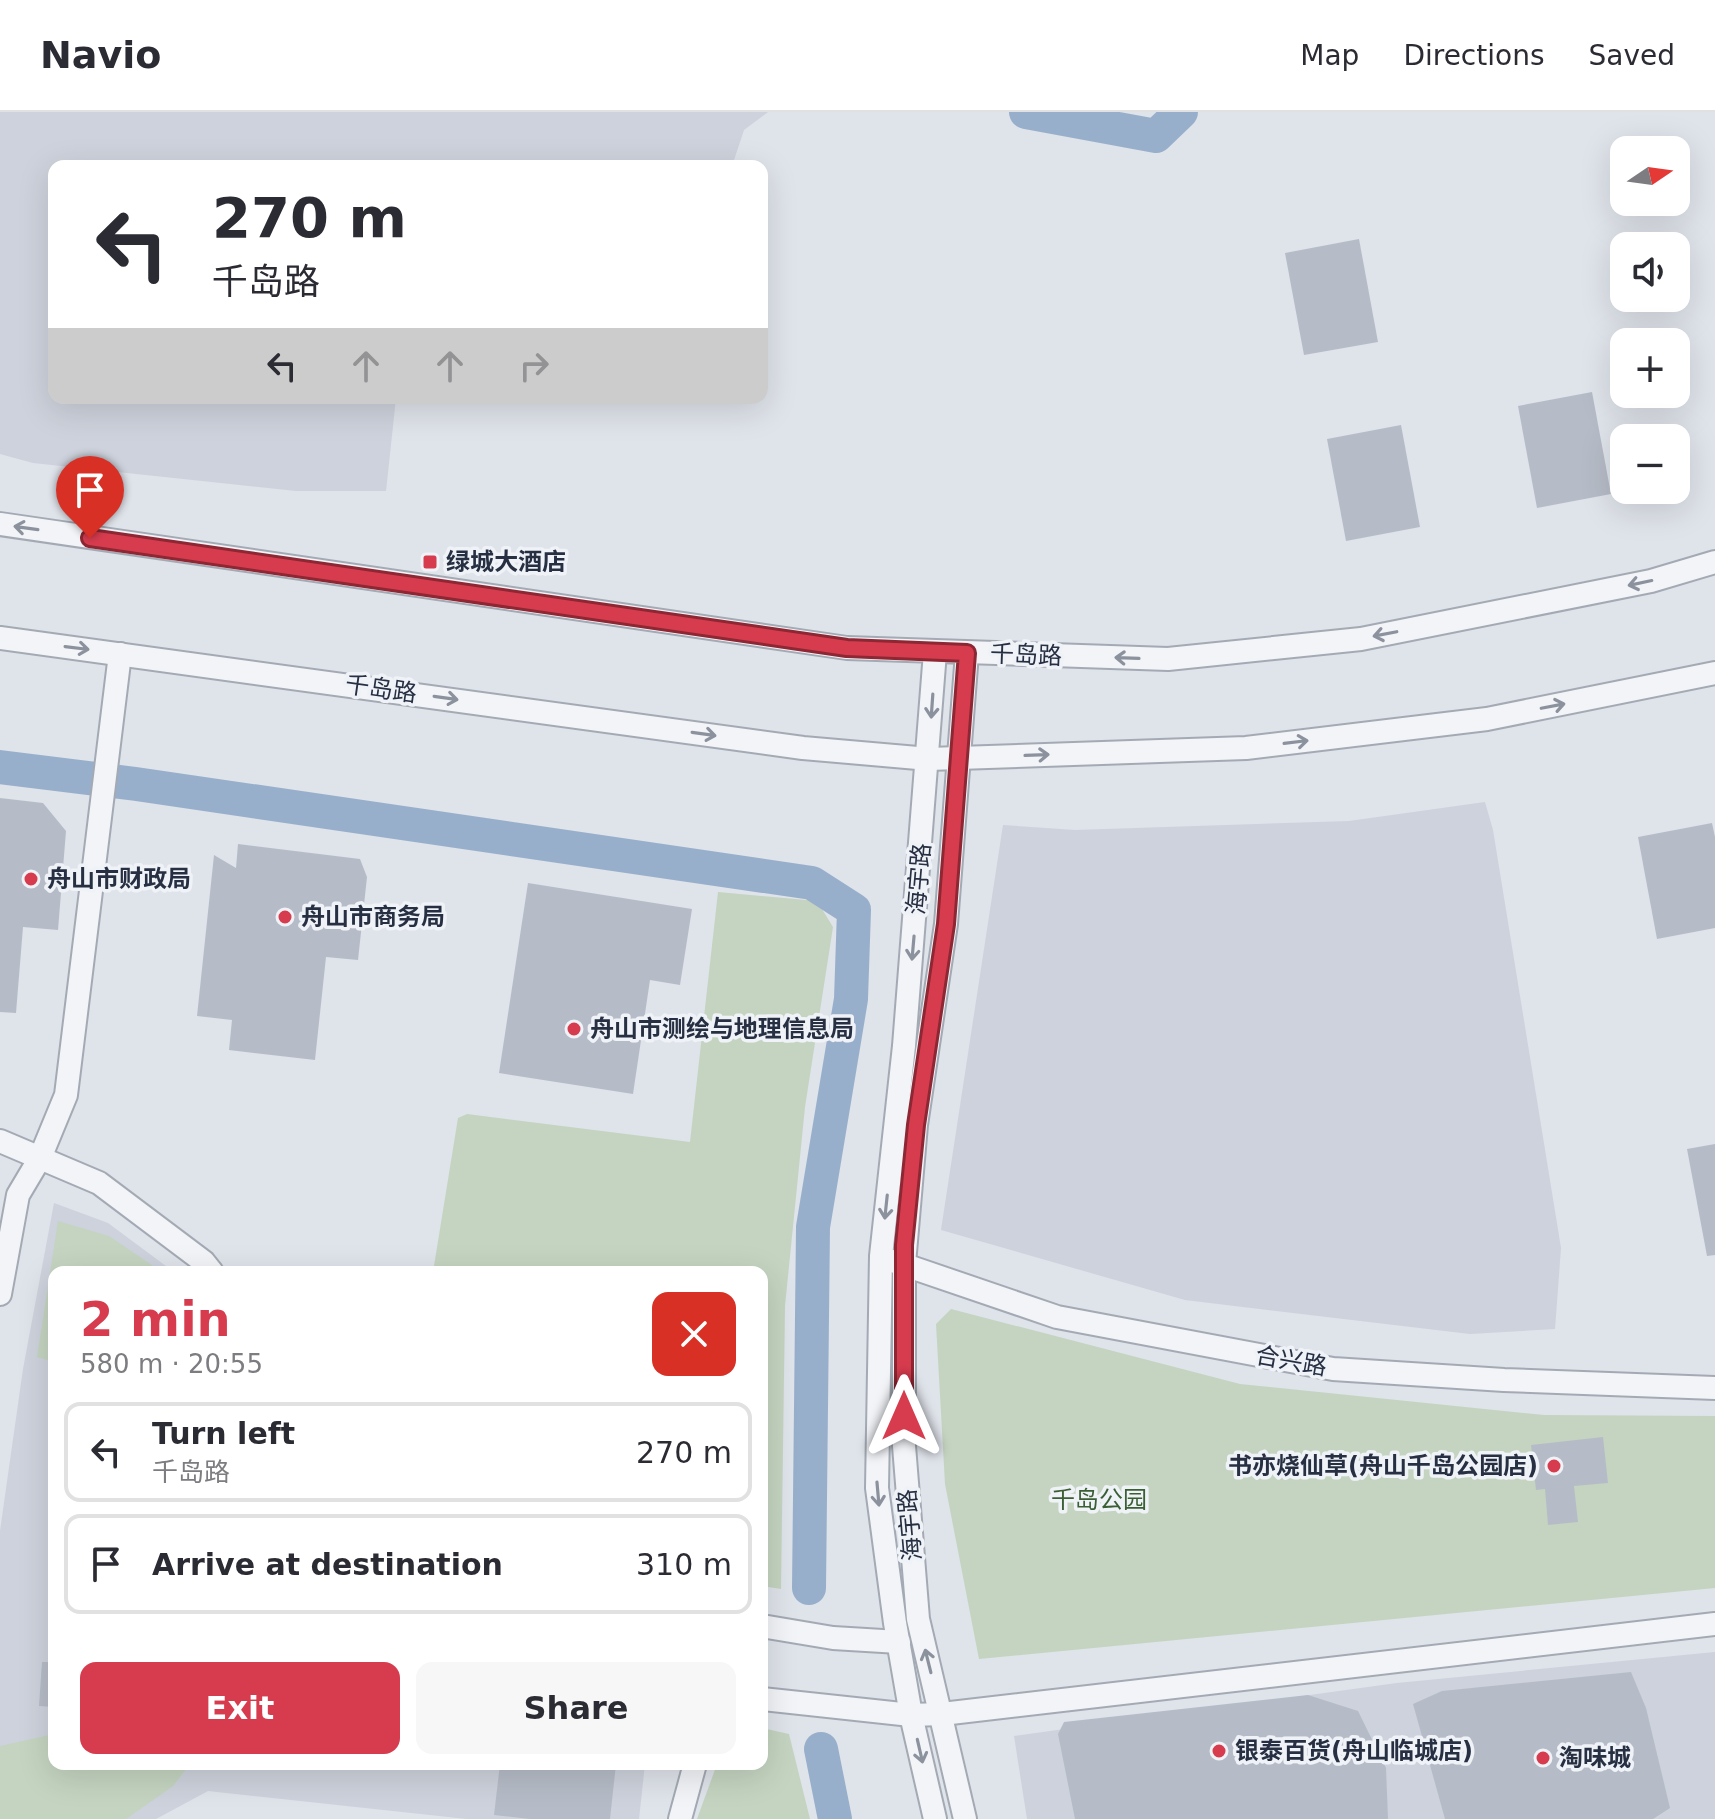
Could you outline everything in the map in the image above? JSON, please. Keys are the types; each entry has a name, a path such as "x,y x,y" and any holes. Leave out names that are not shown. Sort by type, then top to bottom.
{"street":[{"name":"千岛路","path":"0,524 832,646 1168,659 1361,639 1651,581 1715,562"},
{"name":"千岛路","path":"0,638 803,748 929,759 1246,748 1487,719 1715,673"},
{"name":"海宇路","path":"935,652 929,759 904,1046 881,1256 877,1488 911,1715 935,1819"},
{"name":"海宇路","path":"965,1819 916,1605 904,1446 904,1264 916,1125 946,924 967,653"},
{"path":"0,1294 18,1195 40,1158 66,1095 120,654"},
{"path":"0,1141 99,1183 207,1266"},
{"name":"合兴路","path":"881,1256 1057,1317 1333,1369 1504,1380 1715,1388"},
{"path":"768,1700 911,1715 942,1714 1715,1624"},
{"path":"768,1627 833,1638 899,1642"},
{"path":"680,1819 693,1770"}],"shaded area":[{"path":"0,112 768,112 744,130 734,160 48,160 48,404 395,404 386,491 296,491 33,463 0,454"},
{"path":"1485,802 1493,830 1561,1248 1555,1329 1470,1334 1185,1300 941,1230 1003,825 1075,830 1349,821"},
{"path":"54,1203 108,1223 166,1266 48,1266 48,1770 644,1770 639,1819 467,1819 208,1791 156,1819 0,1819 0,1531 23,1369"},
{"path":"1715,1652 1715,1819 1027,1819 1014,1736 1397,1683"}],"green space":[{"path":"718,892 817,901 833,927 805,1107 785,1306 781,1589 768,1587 768,1266 434,1266 458,1118 467,1114 690,1142"},
{"path":"58,1221 109,1236 153,1266 51,1266"},
{"path":"48,1286 48,1360 37,1357"},
{"name":"千岛公园","path":"951,1309 1240,1384 1544,1415 1715,1416 1715,1588 979,1659 945,1484 936,1324"},
{"path":"768,1729 789,1734 810,1819 697,1819 715,1770 768,1770"},
{"path":"48,1735 48,1770 185,1770 173,1786 126,1819 0,1819 0,1746"}],"building":[{"path":"1359,239 1378,342 1304,355 1285,253"},
{"path":"1592,392 1610,494 1537,508 1518,406"},
{"path":"1401,425 1420,527 1346,541 1327,439"},
{"name":"舟山市财政局","path":"0,798 43,803 66,831 58,930 23,927 16,1013 0,1012"},
{"path":"1712,823 1715,837 1715,928 1657,939 1638,837"},
{"name":"舟山市商务局","path":"238,844 360,859 367,877 358,960 326,957 315,1060 229,1050 232,1020 197,1016 214,855 236,868"},
{"name":"舟山市测绘与地理信息局","path":"528,883 692,909 680,985 650,980 633,1094 499,1073"},
{"path":"1715,1144 1715,1255 1707,1256 1687,1149"},
{"path":"1603,1437 1608,1483 1574,1486 1578,1522 1548,1525 1545,1489 1536,1490 1531,1445"},
{"path":"42,1662 48,1662 48,1707 39,1706"},
{"name":"淘味城","path":"1631,1672 1646,1708 1670,1808 1653,1819 1445,1819 1413,1704 1442,1691"},
{"name":"银泰百货(舟山临城店)","path":"1308,1695 1358,1711 1386,1768 1388,1819 1075,1819 1058,1734 1064,1722"},
{"path":"499,1770 615,1770 610,1819 530,1819 494,1815"}],"waterway":[{"path":"1026,112 1156,136 1181,112"},
{"path":"0,767 136,784 812,883 854,910 851,999 813,1227 809,1588"},
{"path":"821,1749 835,1819"}],"place":[{"name":"绿城大酒店","path":"430,562"},
{"name":"舟山市财政局","path":"31,879"},
{"name":"舟山市商务局","path":"285,917"},
{"name":"舟山市测绘与地理信息局","path":"574,1029"},
{"name":"书亦烧仙草(舟山千岛公园店)","path":"1554,1466"},
{"name":"银泰百货(舟山临城店)","path":"1219,1751"},
{"name":"淘味城","path":"1543,1758"}],"route":[{"path":"90,538 847,648 967,653 946,924 916,1125 904,1245 904,1416"}]}
